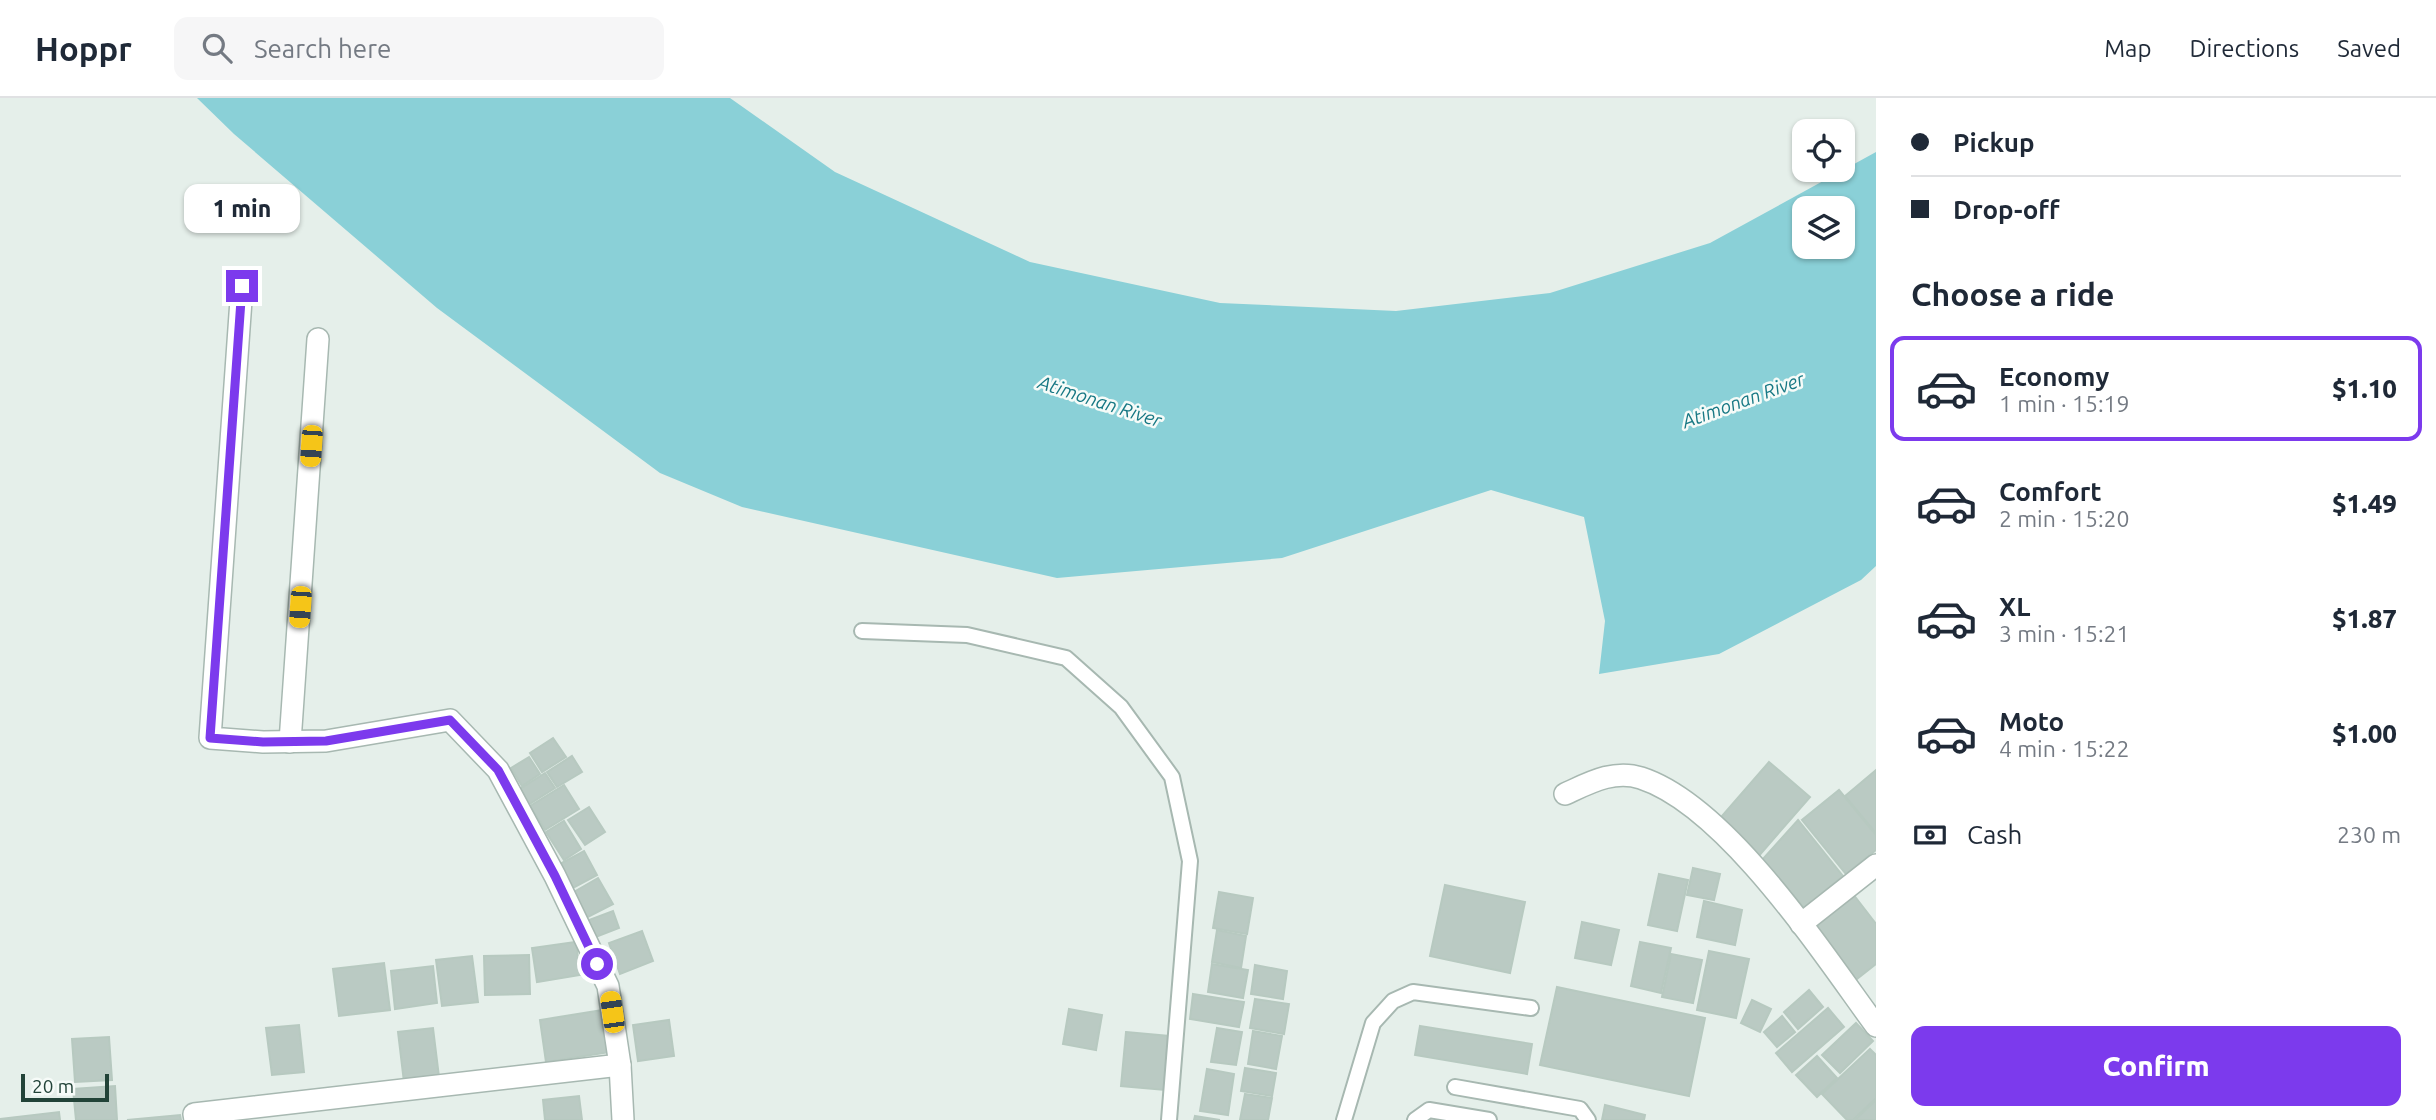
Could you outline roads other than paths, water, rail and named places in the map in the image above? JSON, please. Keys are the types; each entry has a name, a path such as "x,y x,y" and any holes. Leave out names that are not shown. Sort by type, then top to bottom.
{"street":[{"path":"242,286 210,738 326,741 369,736 450,720 498,770 555,876 608,986 620,1065 623,1120"},
{"path":"290,741 318,339"},
{"path":"1565,794 1604,776 1639,777 1681,796 1749,860 1801,924 1876,1026"},
{"path":"1801,924 1876,865"},
{"path":"195,1120 194,1114 620,1065"}],"lane":[{"path":"862,631 967,635 1066,658 1121,707 1172,777 1191,861 1169,1120"},
{"path":"1344,1120 1373,1023 1393,1001 1413,992 1531,1008"},
{"path":"1455,1087 1580,1109 1588,1120"},
{"path":"1415,1120 1429,1110 1489,1120"}],"water":[{"name":"Atimonan River","path":"197,98 730,98 835,172 1030,262 1220,303 1396,311 1550,293 1710,243 1792,198 1792,259 1855,259 1855,196 1796,196 1821,182 1855,182 1855,164 1876,152 1876,566 1861,580 1719,654 1599,674 1605,621 1584,517 1491,490 1282,558 1057,578 742,507 660,473 437,308 234,134"}]}
